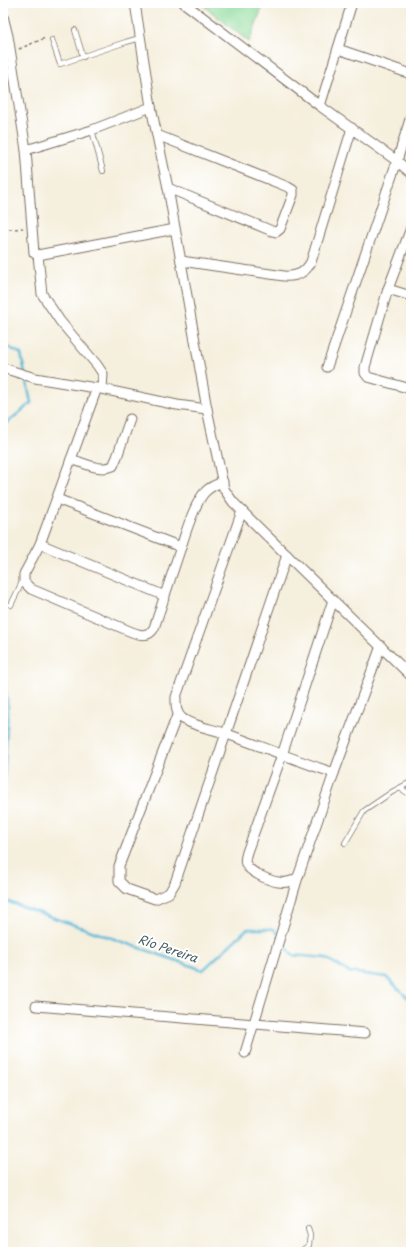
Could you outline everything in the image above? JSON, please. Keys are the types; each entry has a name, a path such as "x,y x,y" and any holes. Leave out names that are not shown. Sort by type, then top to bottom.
{"street":[{"path":"135,3 151,106 168,188 207,409 227,494 242,511 411,676"},
{"path":"184,3 320,106 397,161 411,173"},
{"path":"320,106 352,3"},
{"path":"3,16 11,53 26,150 32,250 34,253 38,255 175,229"},
{"path":"338,49 411,74"},
{"path":"26,150 92,130 151,106"},
{"path":"327,368 411,116"},
{"path":"181,262 284,276 297,276 304,272 311,262 352,128"},
{"path":"158,136 288,187 293,190 293,194 280,229 276,232 168,188"},
{"path":"411,228 388,289 364,373 368,377 411,389"},
{"path":"38,255 42,294 60,321 103,374 40,544 24,574 26,584 31,589 127,630 142,635 148,634 153,631 181,547 199,500 206,491 214,485 223,482"},
{"path":"388,289 411,296"},
{"path":"3,368 35,378 99,388 177,405 207,409"},
{"path":"72,460 97,467 104,468 113,466 130,419"},
{"path":"57,499 181,547"},
{"path":"242,511 176,697 178,714 119,866 119,881 127,889 155,899 169,894 175,884 287,555"},
{"path":"40,544 165,596"},
{"path":"298,877 289,882 277,882 255,873 249,869 245,861 334,600"},
{"path":"244,1053 298,877 380,646"},
{"path":"178,714 194,724 334,773"},
{"path":"36,1006 364,1033"}],"lane":[{"path":"75,30 83,57"},
{"path":"52,40 60,64 140,38"},
{"path":"92,130 102,171"},
{"path":"11,605 24,580"},
{"path":"345,843 364,811 411,782"},
{"path":"400,788 411,795"},
{"path":"300,1252 309,1245 310,1235 308,1229"}],"path":[{"path":"11,53 47,37 52,40"},
{"path":"3,229 15,229 31,226"}],"green space":[{"path":"200,3 264,3 249,42"}],"waterway":[{"name":"Río Pereira","path":"3,344 21,354 25,373"},
{"name":"Río Pereira","path":"3,426 31,403 26,378"},
{"name":"Río Pereira","path":"3,667 8,707 3,801"},
{"name":"Río Pereira","path":"3,900 203,970 247,929 274,929 278,934"},
{"name":"Río Pereira","path":"282,940 292,955 326,958 349,972 386,977 411,1001"}]}
